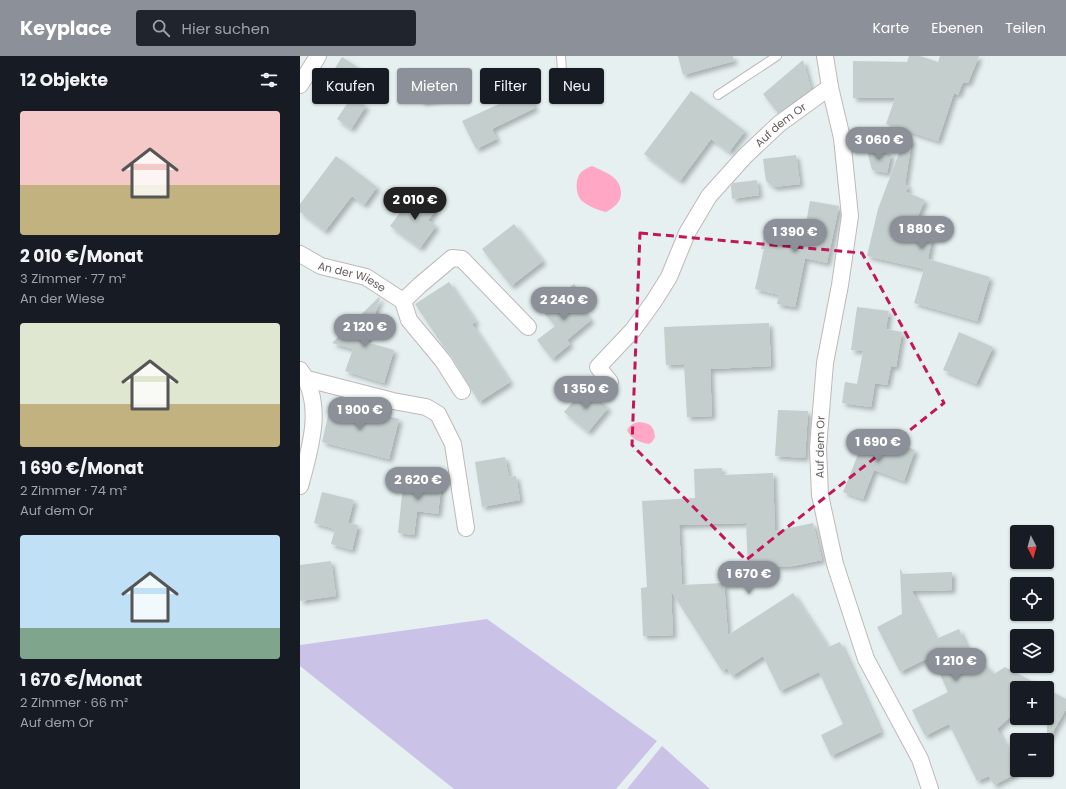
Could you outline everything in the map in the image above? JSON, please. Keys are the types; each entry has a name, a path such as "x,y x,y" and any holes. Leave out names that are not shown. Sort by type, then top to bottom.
{"street":[{"path":"300,85 318,56"},
{"name":"Auf dem Or","path":"825,56 830,88 842,138 850,216 840,284 825,363 818,448 820,495 835,564 866,659 920,759 930,789"},
{"name":"Auf dem Or","path":"610,382 598,367 633,330 654,301 669,277 687,233 709,196 745,156 779,124 830,88"},
{"name":"An der Wiese","path":"300,254 321,266 366,277 403,302"},
{"path":"462,391 443,361 409,320 403,302 420,285 452,258 462,259 528,327"},
{"path":"300,486 311,444 315,411 304,374"},
{"path":"304,374 393,401 426,407 438,414 453,444 466,528"}],"lane":[{"path":"561,56 562,68"},
{"path":"718,95 777,56"}],"highlighted area":[{"path":"640,233 862,253 944,403 746,560 632,445"}],"shaded area":[{"path":"592,166 602,170 615,179 620,187 620,200 614,207 606,212 593,208 584,203 578,196 577,181 579,175 583,170"},
{"path":"639,422 649,424 654,430 655,437 649,444 636,440 628,433 627,430 632,424"},
{"path":"487,619 657,741 616,789 454,789 300,666 300,645"},
{"path":"662,746 710,789 627,789"}],"building":[{"path":"678,56 733,56 734,61 683,75"},
{"path":"909,56 920,56 938,62 940,56 979,56 968,83 963,82 958,95 954,93 938,141 886,124 895,98 853,98 853,61 907,62"},
{"path":"342,57 359,68 335,68"},
{"path":"803,60 811,89 778,113 763,94"},
{"path":"691,91 745,131 729,152 711,139 680,181 644,154"},
{"path":"347,104 363,104 366,106 351,129 337,119"},
{"path":"499,104 533,104 535,108 492,129 497,139 476,149 462,121"},
{"path":"905,137 912,139 905,185 909,186 906,192 925,200 910,234 932,239 928,259 990,277 977,321 914,303 924,269 867,256 878,209"},
{"path":"867,150 891,154 887,173 872,170"},
{"path":"796,155 800,184 774,187 766,181 763,159"},
{"path":"336,156 377,187 364,205 352,196 325,231 300,212 300,204"},
{"path":"757,180 759,195 732,199 731,186 733,183"},
{"path":"414,194 436,210 428,220 436,226 420,248 390,226"},
{"path":"810,201 839,206 827,263 805,258 795,307 777,304 779,295 755,289 764,249 761,249 766,226 804,234"},
{"path":"514,224 543,261 511,286 482,249"},
{"path":"449,282 476,322 472,324 510,382 479,402 451,356 415,304"},
{"path":"574,284 587,300 580,306 591,320 567,340 570,344 552,359 537,340 555,326 542,310"},
{"path":"379,297 380,298 366,342 394,350 384,383 345,371 353,349 332,343"},
{"path":"857,307 889,311 886,329 902,332 896,367 891,366 887,385 875,383 871,407 842,403 845,382 857,384 863,351 851,350"},
{"path":"769,323 771,366 710,369 712,416 687,417 684,364 666,365 664,327"},
{"path":"959,332 993,347 976,384 943,370"},
{"path":"585,388 608,408 588,432 564,412"},
{"path":"331,403 399,419 389,459 322,442"},
{"path":"778,410 808,411 805,458 775,456"},
{"path":"867,432 915,450 904,481 874,470 863,499 843,492"},
{"path":"505,457 509,477 516,476 520,500 482,507 475,462"},
{"path":"722,468 722,475 773,473 775,531 813,523 822,560 793,566 748,568 746,523 679,525 682,585 724,583 728,635 793,593 828,647 840,642 881,732 831,756 821,735 843,724 819,672 780,691 763,656 732,676 727,668 722,671 671,591 673,635 643,636 641,588 647,587 642,501 695,498 694,469"},
{"path":"404,476 442,480 438,514 417,511 414,535 398,533"},
{"path":"322,492 354,500 348,523 358,525 352,550 331,544 335,529 314,523"},
{"path":"331,561 336,596 300,601 300,565"},
{"path":"900,568 903,574 952,572 952,590 912,591 936,639 959,629 974,664 983,663 994,674 1005,667 1010,670 1010,673 1016,673 1032,681 1010,681 1010,717 997,729 1010,752 1010,777 994,785 989,776 977,781 949,724 925,736 912,710 948,692 932,656 900,672 877,627 902,614"},
{"path":"1054,693 1066,699 1066,709 1052,733 1047,733 1047,725 1054,725"}]}
